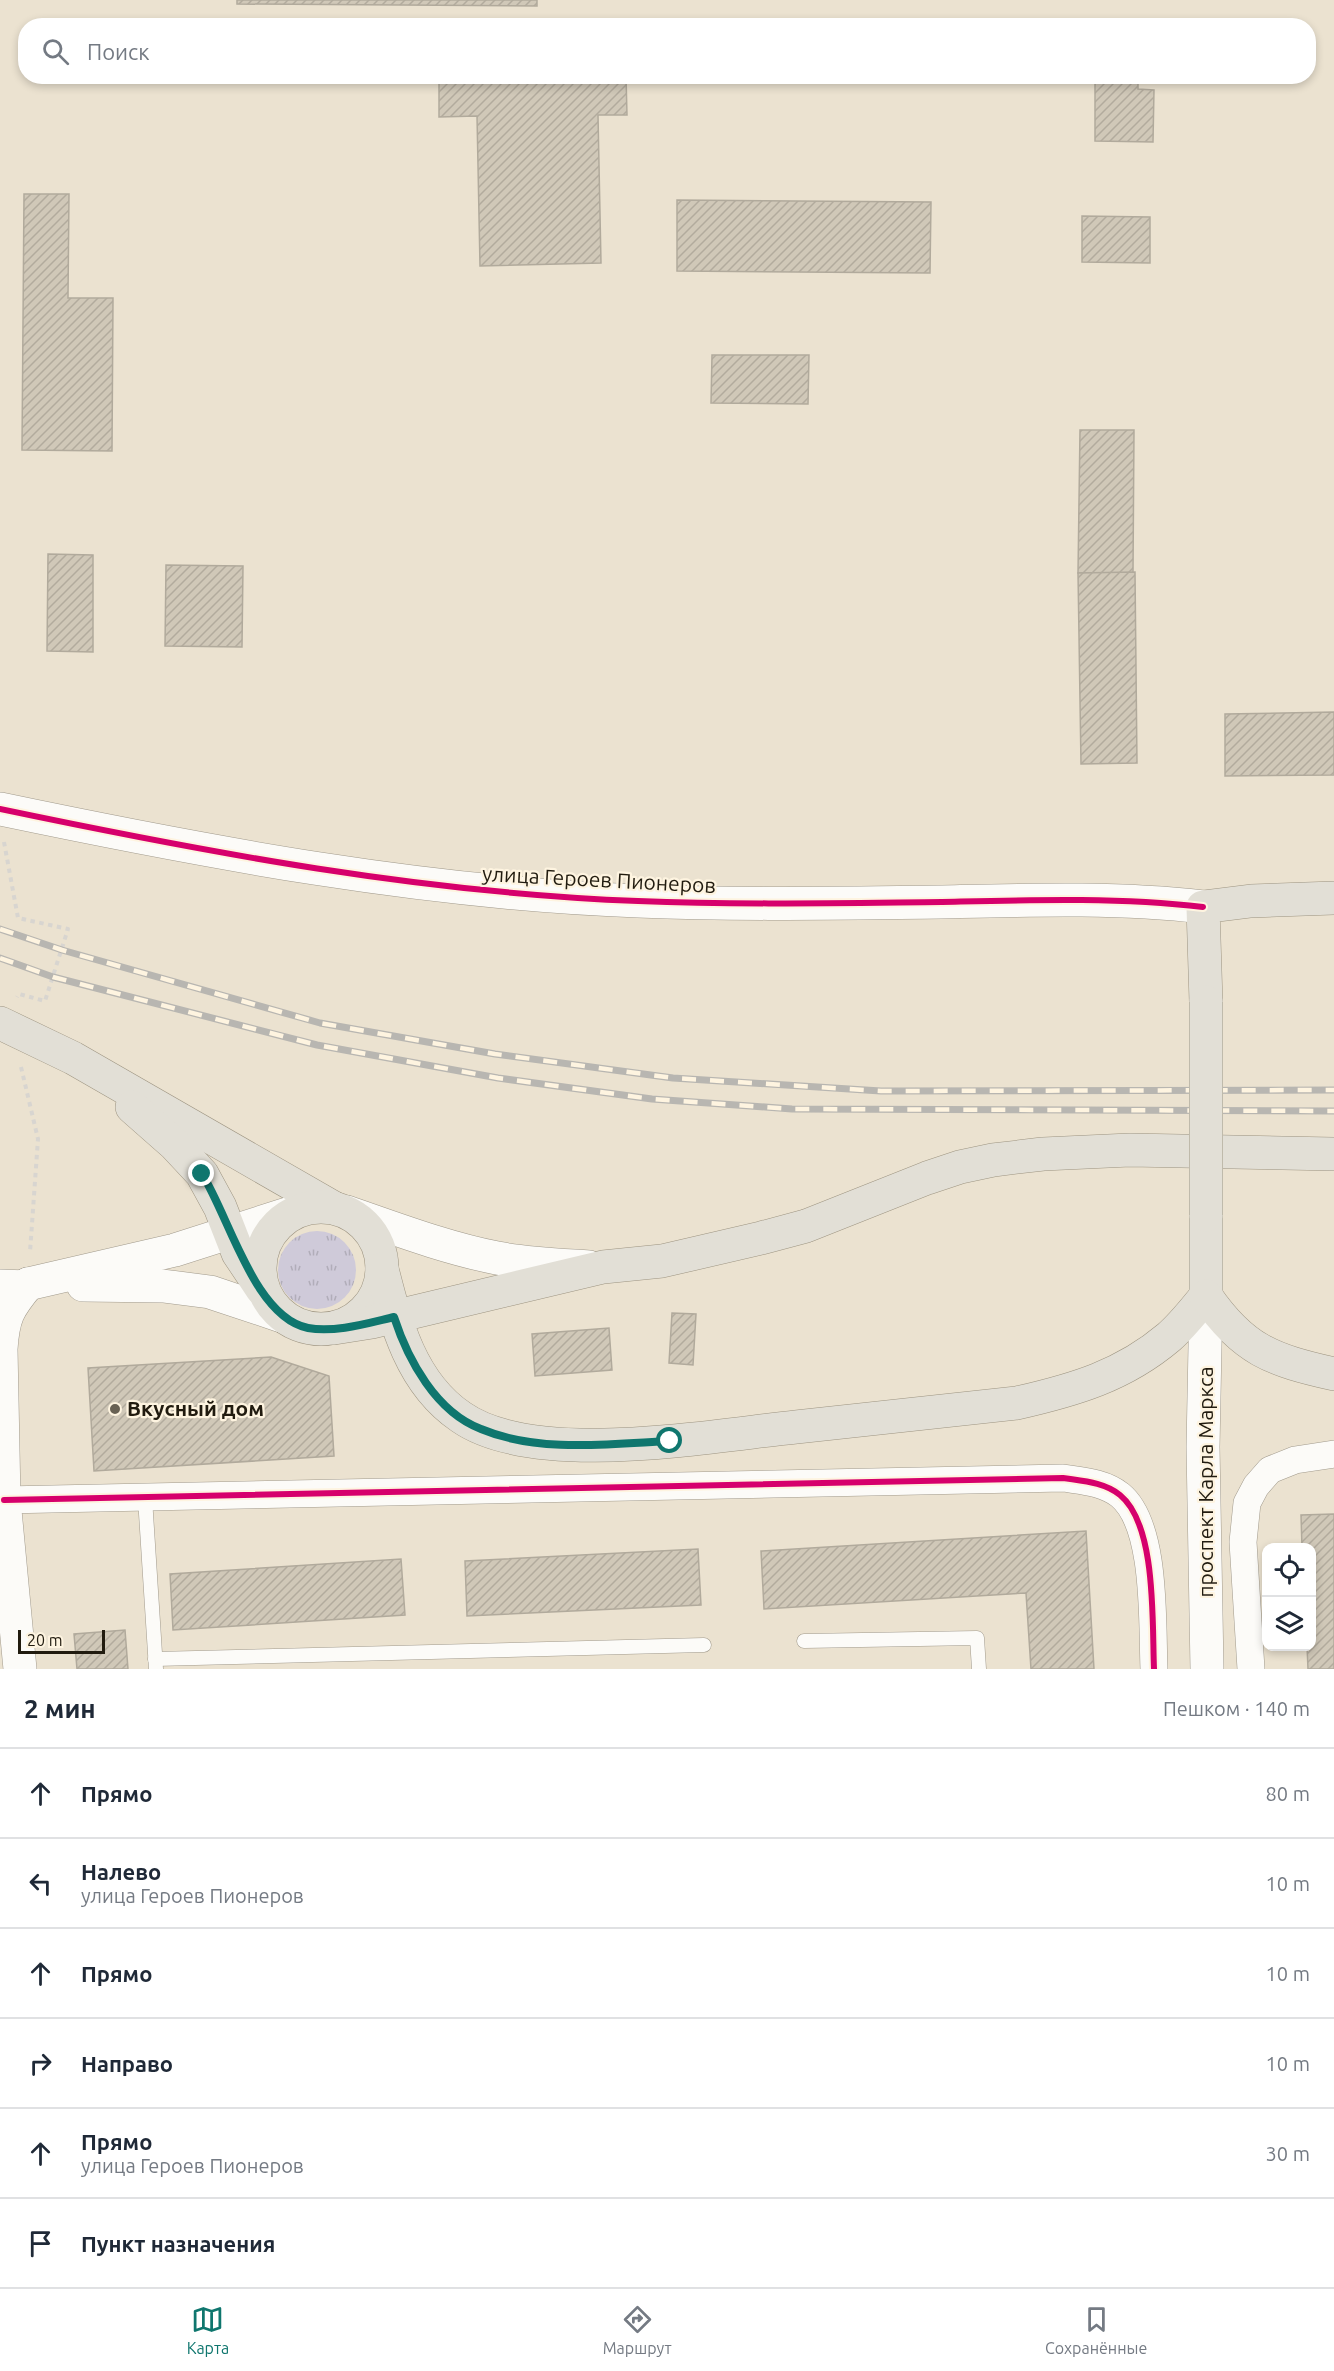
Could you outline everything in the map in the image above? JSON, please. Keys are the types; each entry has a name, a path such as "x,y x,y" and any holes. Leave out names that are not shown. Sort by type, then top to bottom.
{"main road":[{"name":"улица Героев Пионеров","path":"1203,907 1251,901 1334,898"},
{"path":"1203,907 1206,1002 1206,1296 1221,1318 1257,1349 1297,1365 1334,1374"},
{"path":"0,1023 73,1058 328,1210 366,1226 373,1236 381,1257 382,1269 401,1338 424,1381 460,1417 480,1429 527,1441 580,1446 670,1441 1017,1403 1071,1391 1105,1378 1170,1337 1206,1296"},
{"path":"73,1058 174,1144 202,1174 231,1231 238,1253 273,1305 307,1328 334,1328 394,1317 603,1267 662,1261 783,1232 806,1226 927,1178 960,1167 993,1160 1042,1154 1130,1150 1334,1154"},
{"path":"273,1305 259,1264 268,1236 289,1215 328,1210"},
{"path":"334,1328 358,1317 368,1307 380,1283 382,1269"}],"street":[{"name":"улица Героев Пионеров","path":"1,822 162,843 441,887 553,897 713,903 1046,899 1142,901 1203,907"},
{"path":"14,1283 164,1253 231,1231 328,1210 496,1258 530,1263 603,1267"},
{"path":"14,1283 163,1286 195,1289 273,1305"},
{"path":"13,1661 4,1500 2,1327 10,1306 14,1283"},
{"name":"проспект Карла Маркса","path":"1206,1296 1203,1448 1207,1669"},
{"path":"1251,1669 1243,1542 1247,1503 1256,1486 1270,1470 1295,1460 1334,1454"},
{"path":"4,1500 1051,1478 1101,1484 1120,1495 1134,1512 1144,1539 1149,1566 1154,1669"}],"lane":[{"path":"146,1498 155,1664 704,1645"},
{"path":"804,1641 977,1638 979,1669"}],"path":[{"path":"1,822 18,918 68,929 45,1002 19,994"},
{"path":"14,1283 38,1139 21,1066"}],"green space":[{"path":"309,1231 325,1231 339,1237 350,1248 356,1262 356,1278 350,1292 339,1303 325,1309 309,1309 295,1303 284,1292 278,1278 278,1262 284,1248 295,1237"}],"building":[{"path":"237,0 537,0 537,6 237,4"},
{"path":"439,84 626,84 627,115 598,115 601,263 480,266 477,116 439,117"},
{"path":"1095,84 1138,84 1138,89 1154,90 1153,142 1095,141"},
{"path":"24,194 69,194 68,298 113,298 112,451 22,450"},
{"path":"677,200 931,202 930,273 677,271"},
{"path":"1082,216 1150,217 1150,263 1082,262"},
{"path":"712,355 809,355 808,404 711,403"},
{"path":"1080,430 1134,430 1133,573 1078,573"},
{"path":"48,554 93,555 93,652 47,651"},
{"path":"166,565 243,566 242,647 165,646"},
{"path":"1135,572 1137,763 1081,764 1078,573"},
{"path":"1334,712 1334,775 1225,776 1225,714"},
{"path":"672,1313 696,1314 693,1365 669,1363"},
{"path":"609,1328 612,1370 535,1376 532,1334"},
{"path":"271,1357 329,1376 334,1456 94,1471 88,1368"},
{"path":"1334,1514 1334,1669 1308,1669 1307,1651 1316,1651 1316,1543 1302,1543 1301,1515"},
{"path":"1086,1531 1094,1669 1031,1669 1026,1593 764,1609 761,1551"},
{"path":"698,1549 701,1605 467,1616 465,1561"},
{"path":"401,1559 405,1615 173,1630 170,1574"},
{"path":"125,1630 128,1669 77,1669 74,1634"}],"railway":[{"path":"0,929 62,950 320,1023 495,1054 673,1078 881,1091 1334,1090"},
{"path":"0,958 53,977 317,1045 498,1078 652,1099 792,1109 1334,1111"}],"cycle path":[{"path":"0,809 158,841 317,868 397,880 557,897 752,903 1105,900 1203,907"},
{"path":"4,1500 1063,1478 1078,1480 1100,1485 1120,1495 1132,1509 1141,1529 1150,1576 1154,1669"}],"place":[{"name":"Вкусный дом","path":"115,1409"}],"route":[{"path":"202,1174 220,1207 238,1253 248,1270 272,1306 294,1323 320,1330 394,1317 401,1338 424,1381 460,1417 480,1429 527,1441 580,1446 670,1441"}]}
